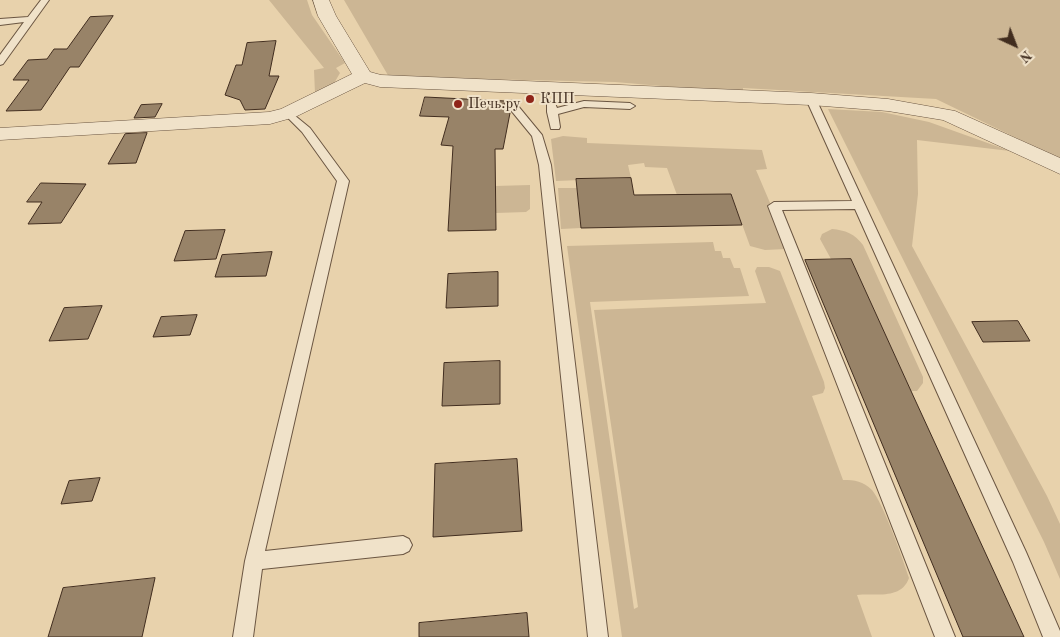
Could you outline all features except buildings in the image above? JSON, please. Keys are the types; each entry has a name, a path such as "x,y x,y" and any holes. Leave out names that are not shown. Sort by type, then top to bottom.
{"street":[{"path":"321,0 326,16 363,76 380,81 512,94 550,100 811,99 888,105 948,115 1060,167"},
{"path":"0,134 250,120 288,113 363,76"}],"lane":[{"path":"0,62 45,0"},
{"path":"0,22 31,19"},
{"path":"512,94 537,135 545,165 598,637"},
{"path":"811,99 1020,558 1053,637"},
{"path":"554,127 550,100 630,106"},
{"path":"243,637 254,561 343,181 306,130 288,113"},
{"path":"860,205 774,206 945,637"},
{"path":"254,561 403,545"}],"shaded area":[{"path":"269,0 307,0 312,15 345,63 336,68 340,73 333,85 315,93 314,70 324,68"},
{"path":"344,0 1060,0 1060,159 936,99 743,88 743,93 615,82 389,77"},
{"path":"828,109 882,112 929,122 1010,151 917,140 918,194 912,246 1047,496 1060,524 1060,579 1044,542"},
{"path":"563,136 587,138 587,143 762,150 767,169 756,170 788,245 786,249 765,250 750,246 731,194 677,195 667,168 645,167 644,163 628,165 631,178 556,181 551,139"},
{"path":"530,185 530,209 526,212 496,213 495,186"},
{"path":"558,188 577,188 581,228 561,229"},
{"path":"832,229 849,233 863,245 923,377 923,383 917,391 911,391 851,259 831,259 820,239 822,234"},
{"path":"713,242 715,251 721,251 723,258 730,258 734,268 740,268 749,296 590,302 634,609 638,607 594,310 766,303 755,271 757,267 769,267 780,271 824,382 825,388 823,393 812,396 843,480 851,480 865,485 877,497 898,545 909,578 900,590 894,593 857,595 872,637 622,637 567,246"}],"place":[{"name":"КПП","path":"530,99"},
{"name":"Печь.ру","path":"458,104"}]}
